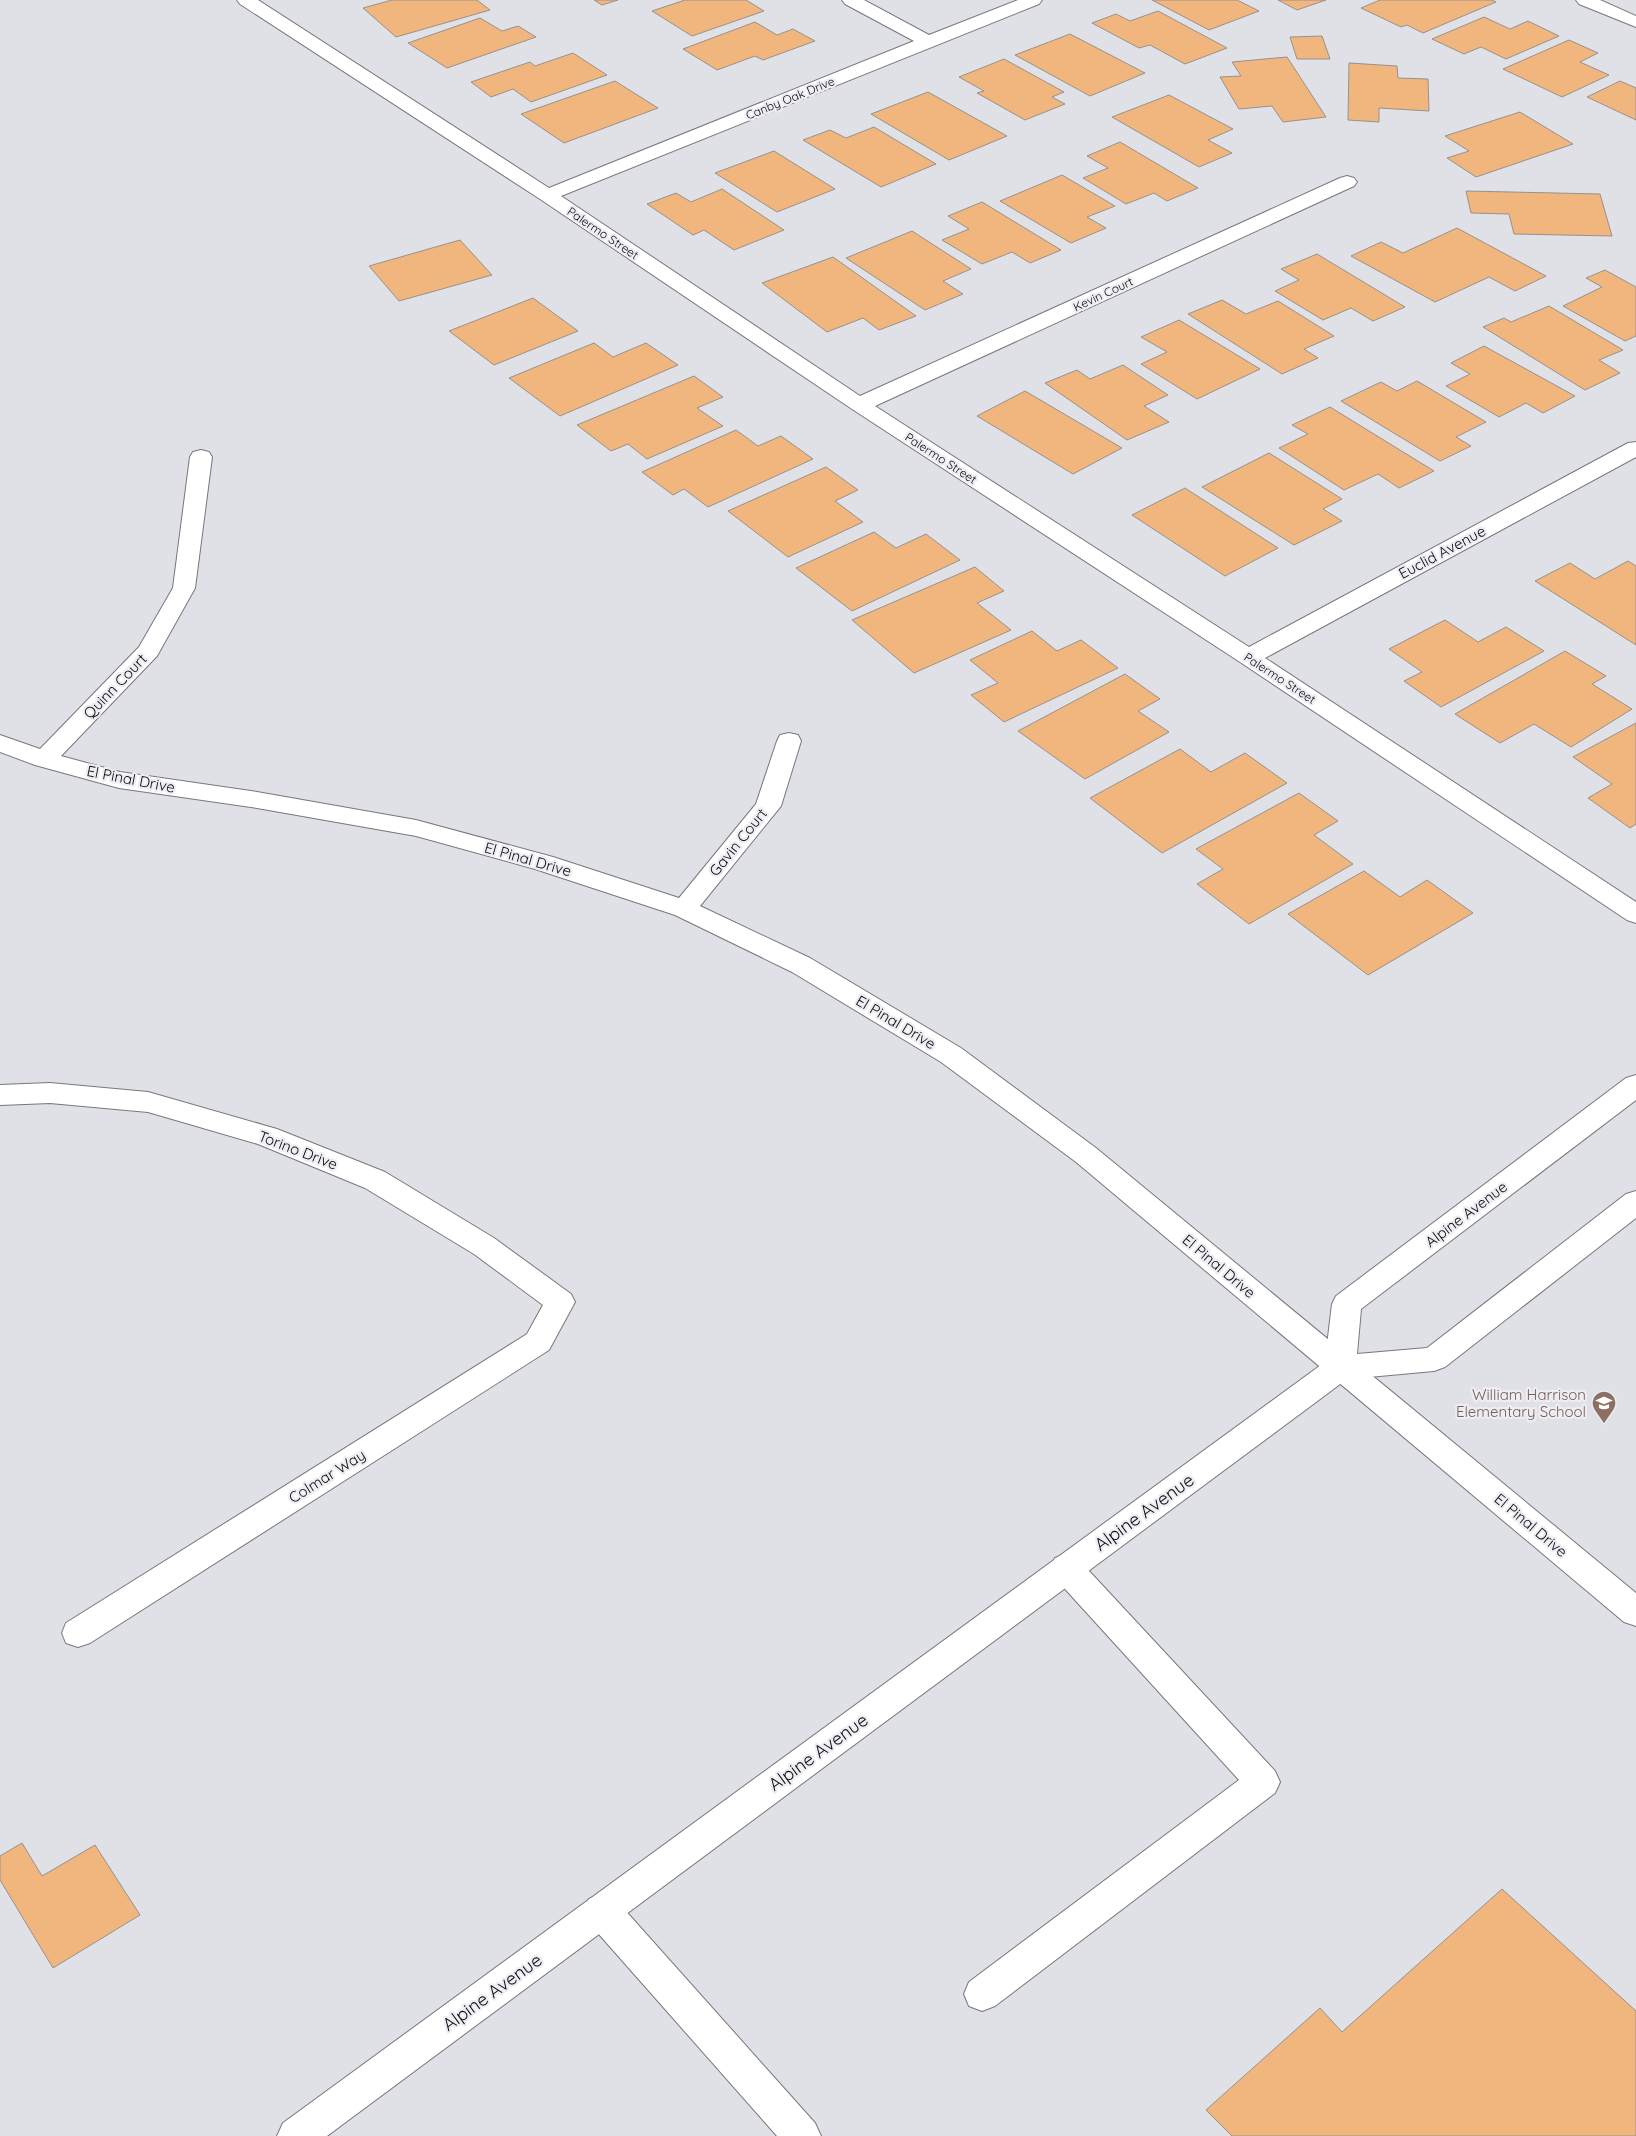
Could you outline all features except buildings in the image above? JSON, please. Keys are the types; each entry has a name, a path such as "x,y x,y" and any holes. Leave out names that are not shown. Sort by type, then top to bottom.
{"street":[{"name":"Palermo Street","path":"246,0 547,195 859,405 1248,657 1636,914"},
{"path":"851,0 928,42"},
{"name":"Canby Oak Drive","path":"547,195 1033,0"},
{"path":"1585,0 1636,22"},
{"name":"Kevin Court","path":"859,405 1348,182"},
{"name":"Euclid Avenue","path":"1248,657 1636,448"},
{"name":"Quinn Court","path":"44,759 149,651 184,588 202,457"},
{"name":"Gavin Court","path":"684,909 768,806 789,741"},
{"name":"El Pinal Drive","path":"0,743 44,759 118,780 257,800 416,828 544,863 684,909 801,965 951,1055 1086,1155 1636,1612"},
{"name":"Alpine Avenue","path":"296,2136 1340,1368 1347,1304 1636,1086"},
{"name":"Torino Drive","path":"0,1095 50,1093 148,1102 267,1136 375,1180 484,1246 560,1302"},
{"path":"1340,1368 1434,1359 1636,1202"},
{"name":"Colmar Way","path":"78,1633 538,1342 560,1302"},
{"path":"982,1994 1262,1782 1066,1568"},
{"path":"602,1911 802,2136"}],"place":[{"name":"William Harrison Elementary School","path":"1604,1424"}]}
